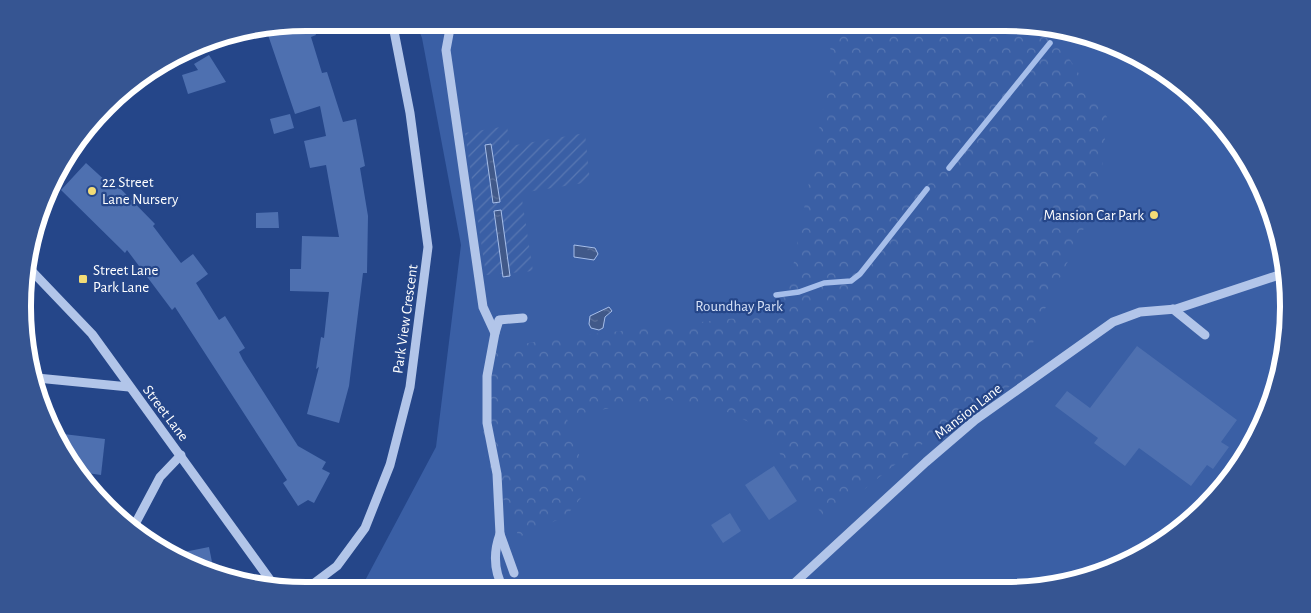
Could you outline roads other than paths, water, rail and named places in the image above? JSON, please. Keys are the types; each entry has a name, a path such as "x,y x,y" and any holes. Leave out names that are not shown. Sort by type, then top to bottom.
{"street":[{"name":"Park View Crescent","path":"316,582 337,566 365,528 390,464 410,387 428,247 410,113 392,31"},
{"path":"449,31 446,50 447,59 483,307 495,332"},
{"name":"Street Lane","path":"34,272 92,334 269,579"},
{"name":"Mansion Lane","path":"796,582 975,420 1112,322 1140,312 1173,309 1278,275"},
{"path":"1173,309 1205,335"},
{"path":"514,573 500,534 497,474 486,399 489,359 495,332 500,320 522,318"},
{"path":"41,378 129,387"},
{"path":"136,522 160,477 181,455"},
{"path":"500,534 494,557 500,582"}],"water":[{"path":"491,144 500,202 493,203 485,145"},
{"path":"501,210 510,276 503,277 494,211"},
{"path":"574,245 595,248 598,254 594,260 574,257"},
{"path":"609,307 612,311 605,317 603,328 599,330 591,328 589,324 590,316"}],"waterway":[{"path":"949,168 1050,43"},
{"path":"776,295 799,292 824,283 851,281 860,274 927,189"}],"place":[{"name":"22 Street Lane Nursery","path":"92,191"},
{"name":"Mansion Car Park","path":"1154,215"},
{"name":"Street Lane Park Lane","path":"83,279"}],"park label":[{"name":"Roundhay Park","path":"739,306"}]}
